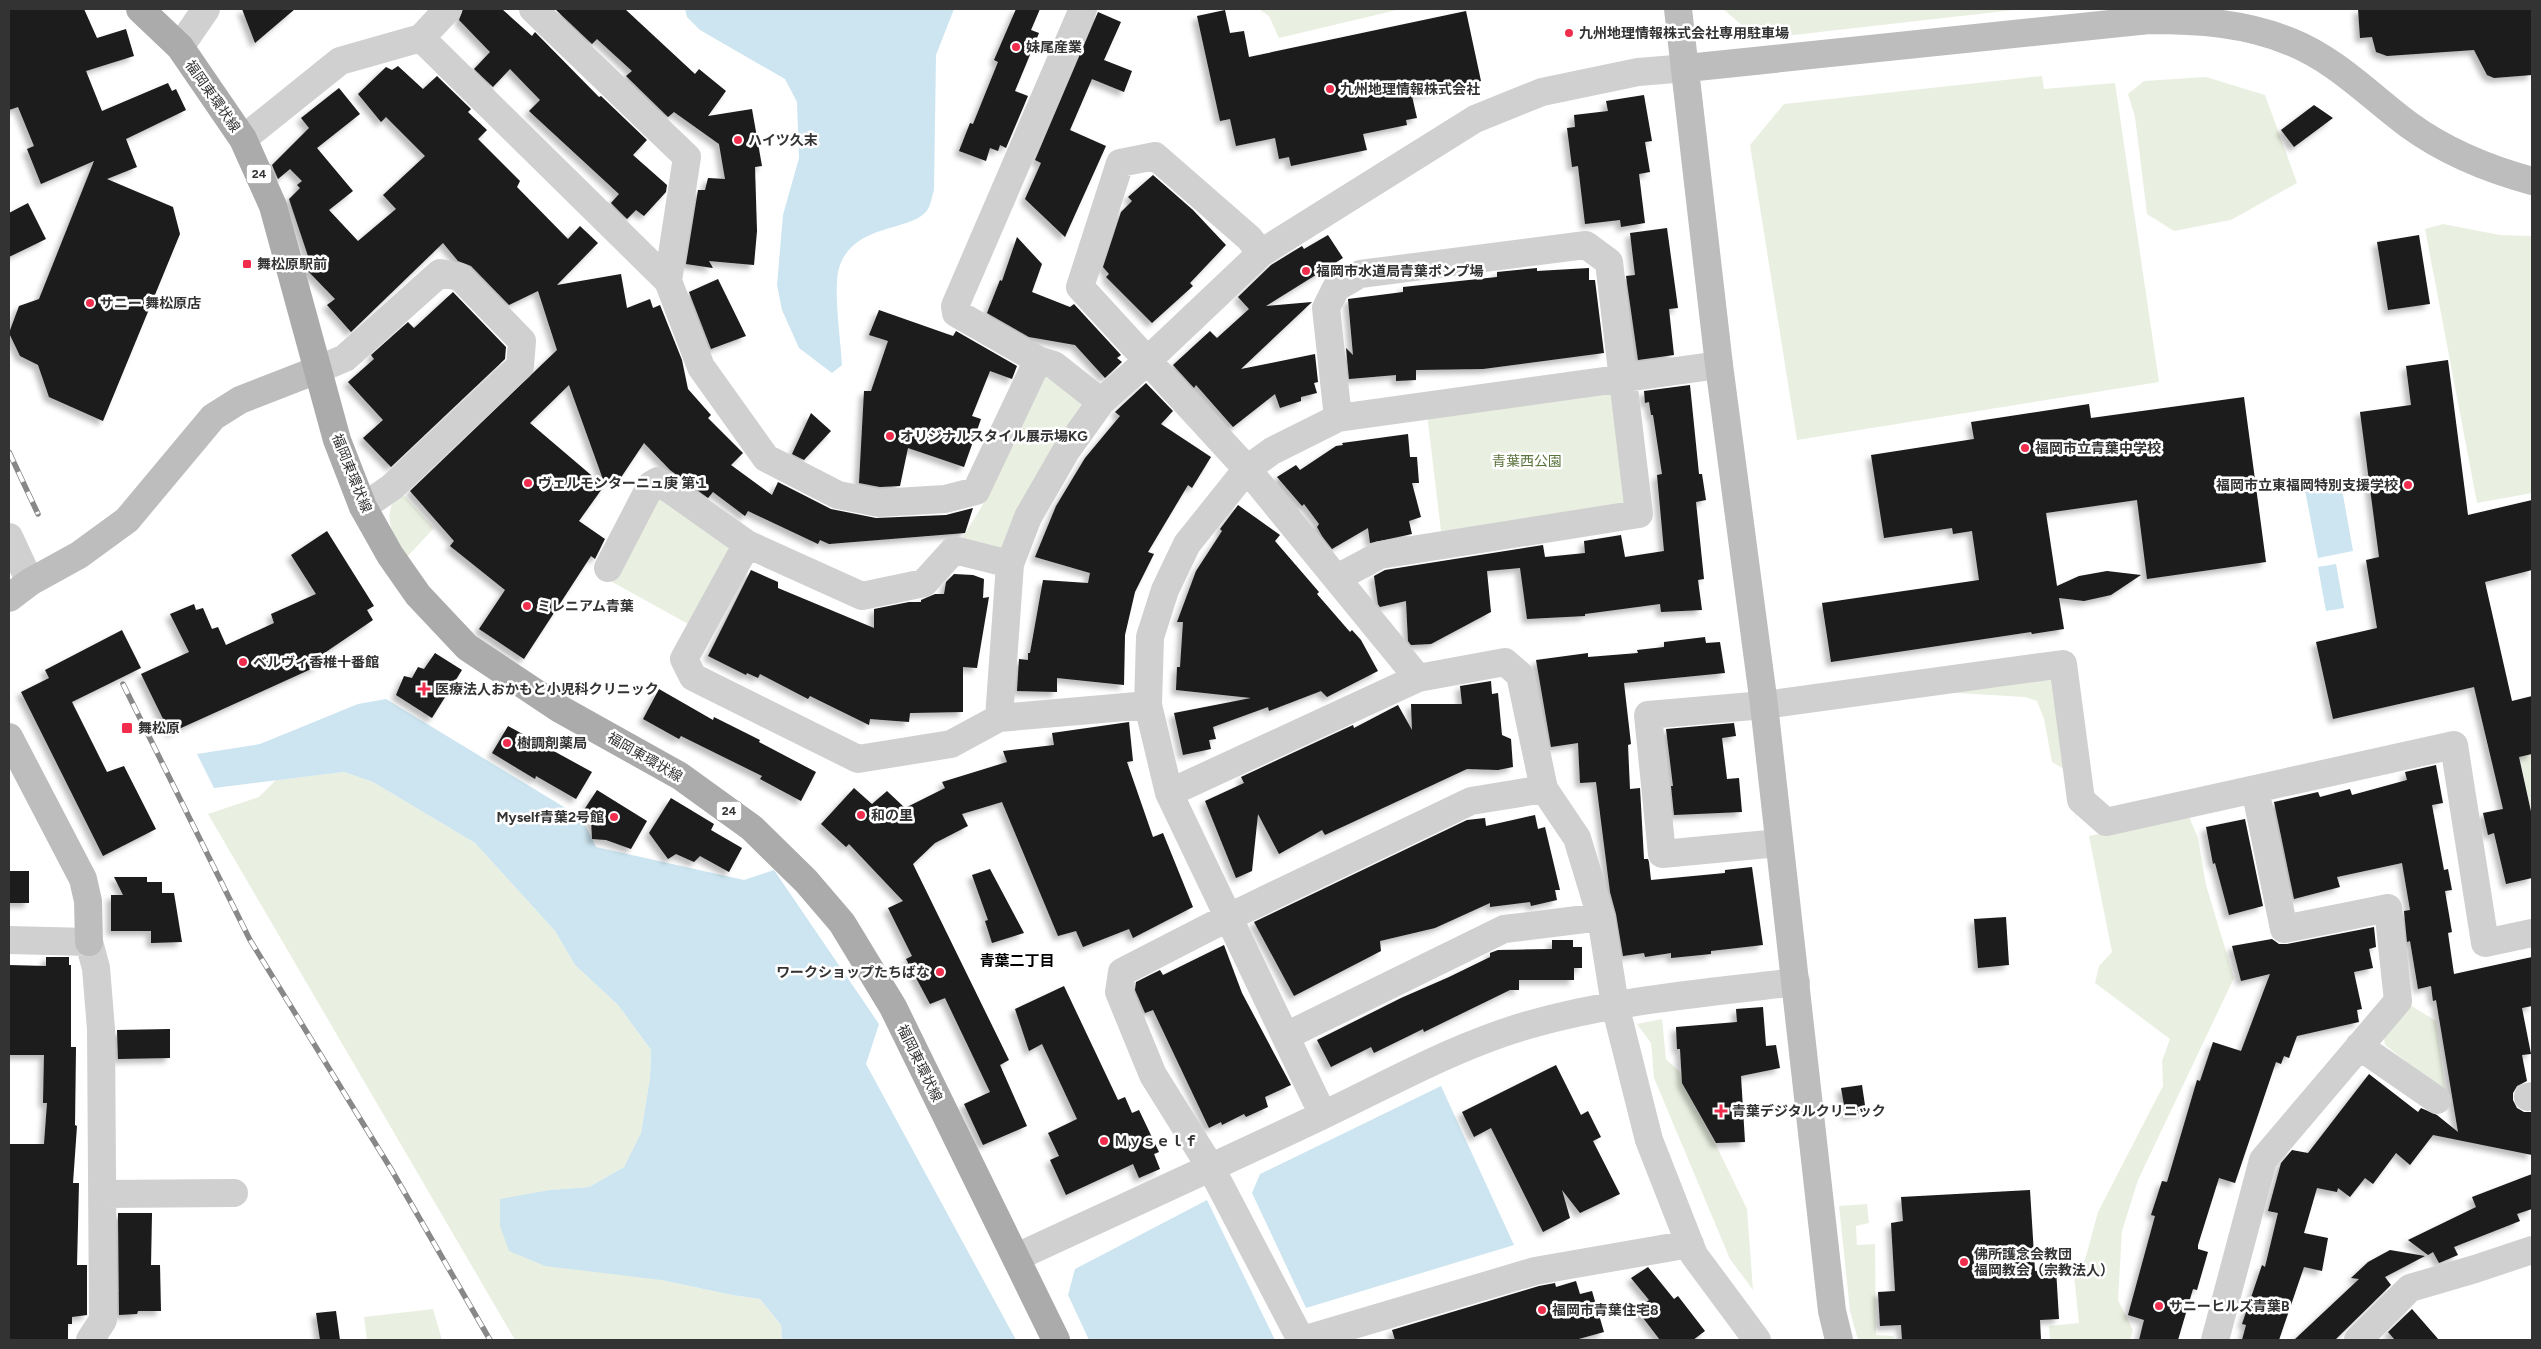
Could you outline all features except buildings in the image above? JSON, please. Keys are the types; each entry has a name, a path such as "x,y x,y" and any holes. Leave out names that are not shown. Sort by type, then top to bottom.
{"main road":[{"name":"福岡東環状線","path":"140,9 180,47 243,139 273,206 337,440 363,507 390,555 418,595 467,647 560,709 680,776 752,828 806,881 842,923 893,1007 1056,1340"}],"street":[{"path":"180,47 206,9"},
{"path":"243,139 340,61 421,38 448,9"},
{"path":"533,9 687,157 668,281"},
{"path":"1083,9 955,306 956,314 1038,360 1054,365 1101,402"},
{"path":"1678,9 1719,365 1764,705 1832,1311 1839,1340"},
{"path":"999,718 1010,564 1028,517 1066,451 1101,402 1146,362 1260,252 1475,119 1542,92 1638,72 2149,20 2198,20 2253,30 2291,42 2333,64 2410,126 2456,154 2502,173 2532,180"},
{"path":"421,38 668,281 701,367 766,458 838,495 879,503 945,499 976,491 1038,360"},
{"path":"1260,252 1249,238 1155,156 1120,164 1080,287 1146,362 1247,469 1418,678"},
{"path":"1337,578 1380,555 1639,514 1609,262 1586,246 1360,274 1336,288 1326,308 1338,418"},
{"path":"9,538 19,590 79,555 128,520 213,417 240,400 345,358 440,273 460,277 522,341 520,366 392,487 363,507"},
{"path":"1323,1115 1169,793 1148,705 1150,637 1165,590 1187,544 1247,469 1272,451 1338,418 1719,365"},
{"path":"608,568 652,486 658,481 747,544 862,596 924,583 954,550 1010,564"},
{"path":"747,544 684,659 692,677 858,759 951,744 999,718 1148,705"},
{"path":"1169,793 1418,678 1504,662 1520,675 1544,789 1577,838 1601,917 1615,1005 1649,1140 1694,1254 1757,1340"},
{"path":"1779,844 1662,854 1648,715 1764,705 2063,664 2081,800 2106,822 2454,745 2485,943 2532,933"},
{"path":"9,737 84,878 88,901 89,942 96,968 101,1029 103,1320 90,1340"},
{"path":"1544,789 1471,801 1229,917 1122,972 1118,992 1153,1075 1211,1168 1302,1340 1535,1271 1690,1244"},
{"path":"2215,1340 2263,1160 2398,1000 2388,908 2284,929 2255,789"},
{"path":"1286,1036 1504,929 1601,917"},
{"path":"9,940 89,942"},
{"path":"1016,1257 1211,1168 1452,1051 1526,1026 1615,1005 1796,982"},
{"path":"2360,1046 2437,1100"},
{"path":"102,1194 234,1193"},
{"path":"2358,1340 2410,1288 2532,1250"}],"green space":[{"path":"1259,9 1401,9 1279,38 1269,16"},
{"path":"1723,9 2023,9 1758,39"},
{"path":"2042,76 2044,89 2115,83 2159,382 1797,440 1750,145 1784,104"},
{"path":"2206,77 2265,95 2297,183 2231,220 2174,231 2147,214 2135,117 2128,94 2144,81"},
{"path":"2443,224 2500,235 2532,236 2532,493 2477,503 2425,229"},
{"path":"1050,373 1083,404 1003,555 958,545 985,501 1036,376"},
{"name":"青葉西公園","path":"1613,391 1628,508 1441,531 1427,414"},
{"path":"658,488 734,546 690,625 605,578"},
{"path":"398,489 434,528 406,558 390,525 390,509"},
{"path":"2059,673 2077,826 2067,771 2052,762 2044,719 2037,701 2025,697 1938,692"},
{"path":"2532,754 2532,816 2519,757"},
{"path":"344,772 373,782 475,843 555,931 575,965 618,1005 651,1050 650,1078 641,1133 624,1167 589,1187 550,1190 661,1280 760,1299 781,1325 782,1340 515,1340 208,814 259,797 276,780"},
{"path":"2188,814 2198,838 2206,885 2234,978 2138,1180 2122,1231 2118,1300 2133,1330 2130,1340 2050,1340 2049,1326 2079,1323 2074,1276 2077,1266 2085,1260 2098,1212 2163,1086 2162,1061 2170,1039 2095,983 2099,966 2112,952 2089,836"},
{"path":"2410,1005 2436,1021 2446,1093 2385,1045 2383,1032"},
{"path":"1662,1019 1666,1059 1679,1071 1687,1092 1717,1147 1747,1209 1753,1290 1730,1259 1654,1078 1651,1043 1637,1024"},
{"path":"1867,1204 1869,1223 1856,1226 1857,1245 1875,1244 1876,1335 1893,1336 1895,1340 1858,1340 1850,1311 1839,1206"},
{"path":"433,1309 442,1340 367,1340 364,1317"}],"water":[{"path":"685,9 954,9 936,55 934,190 930,205 921,216 871,234 859,241 848,251 840,265 837,286 842,365 832,373 799,348 782,310 777,285 783,215 799,158 797,102 785,79 700,30 687,17"},
{"path":"2340,478 2353,551 2318,558 2304,485"},
{"path":"2336,564 2344,608 2326,611 2318,567"},
{"path":"386,699 582,818 596,847 744,880 774,870 879,1024 866,1064 1016,1340 782,1340 781,1325 760,1299 661,1280 545,1266 509,1251 500,1226 500,1199 550,1190 589,1187 624,1167 641,1133 650,1078 651,1050 618,1005 575,965 555,931 475,843 373,782 344,772 214,788 197,754 260,744 358,704"},
{"path":"1441,1086 1514,1245 1306,1308 1252,1193 1260,1174"},
{"path":"1207,1200 1275,1340 1089,1340 1068,1295 1075,1269"}],"railway":[{"path":"9,452 38,514"},
{"path":"123,684 250,940 391,1169 490,1340"}],"place":[{"name":"九州地理情報株式会社専用駐車場","path":"1569,33"},
{"name":"妹尾産業","path":"1016,47"},
{"name":"九州地理情報株式会社","path":"1330,89"},
{"name":"ハイツ久末","path":"738,140"},
{"name":"舞松原駅前","path":"247,264"},
{"name":"福岡市水道局青葉ポンプ場","path":"1306,271"},
{"name":"サニー 舞松原店","path":"90,303"},
{"name":"オリジナルスタイル展示場KG","path":"890,436"},
{"name":"福岡市立青葉中学校","path":"2025,448"},
{"name":"ヴェルモンターニュ庚 第１","path":"528,483"},
{"name":"福岡市立東福岡特別支援学校","path":"2408,485"},
{"name":"ミレニアム青葉","path":"527,606"},
{"name":"ベルヴィ香椎十番館","path":"243,662"},
{"name":"医療法人おかもと小児科クリニック","path":"424,689"},
{"name":"舞松原","path":"127,728"},
{"name":"樹調剤薬局","path":"507,743"},
{"name":"和の里","path":"861,815"},
{"name":"Myself青葉2号館","path":"614,817"},
{"name":"ワークショップたちばな","path":"940,972"},
{"name":"青葉デジタルクリニック","path":"1721,1111"},
{"name":"Ｍｙｓｅｌｆ","path":"1104,1141"},
{"name":"佛所護念会教団 福岡教会（宗教法人）","path":"1964,1262"},
{"name":"サニーヒルズ青葉B","path":"2159,1306"},
{"name":"福岡市青葉住宅8","path":"1542,1310"}],"district":[{"name":"青葉二丁目","path":"1017,961"}]}
